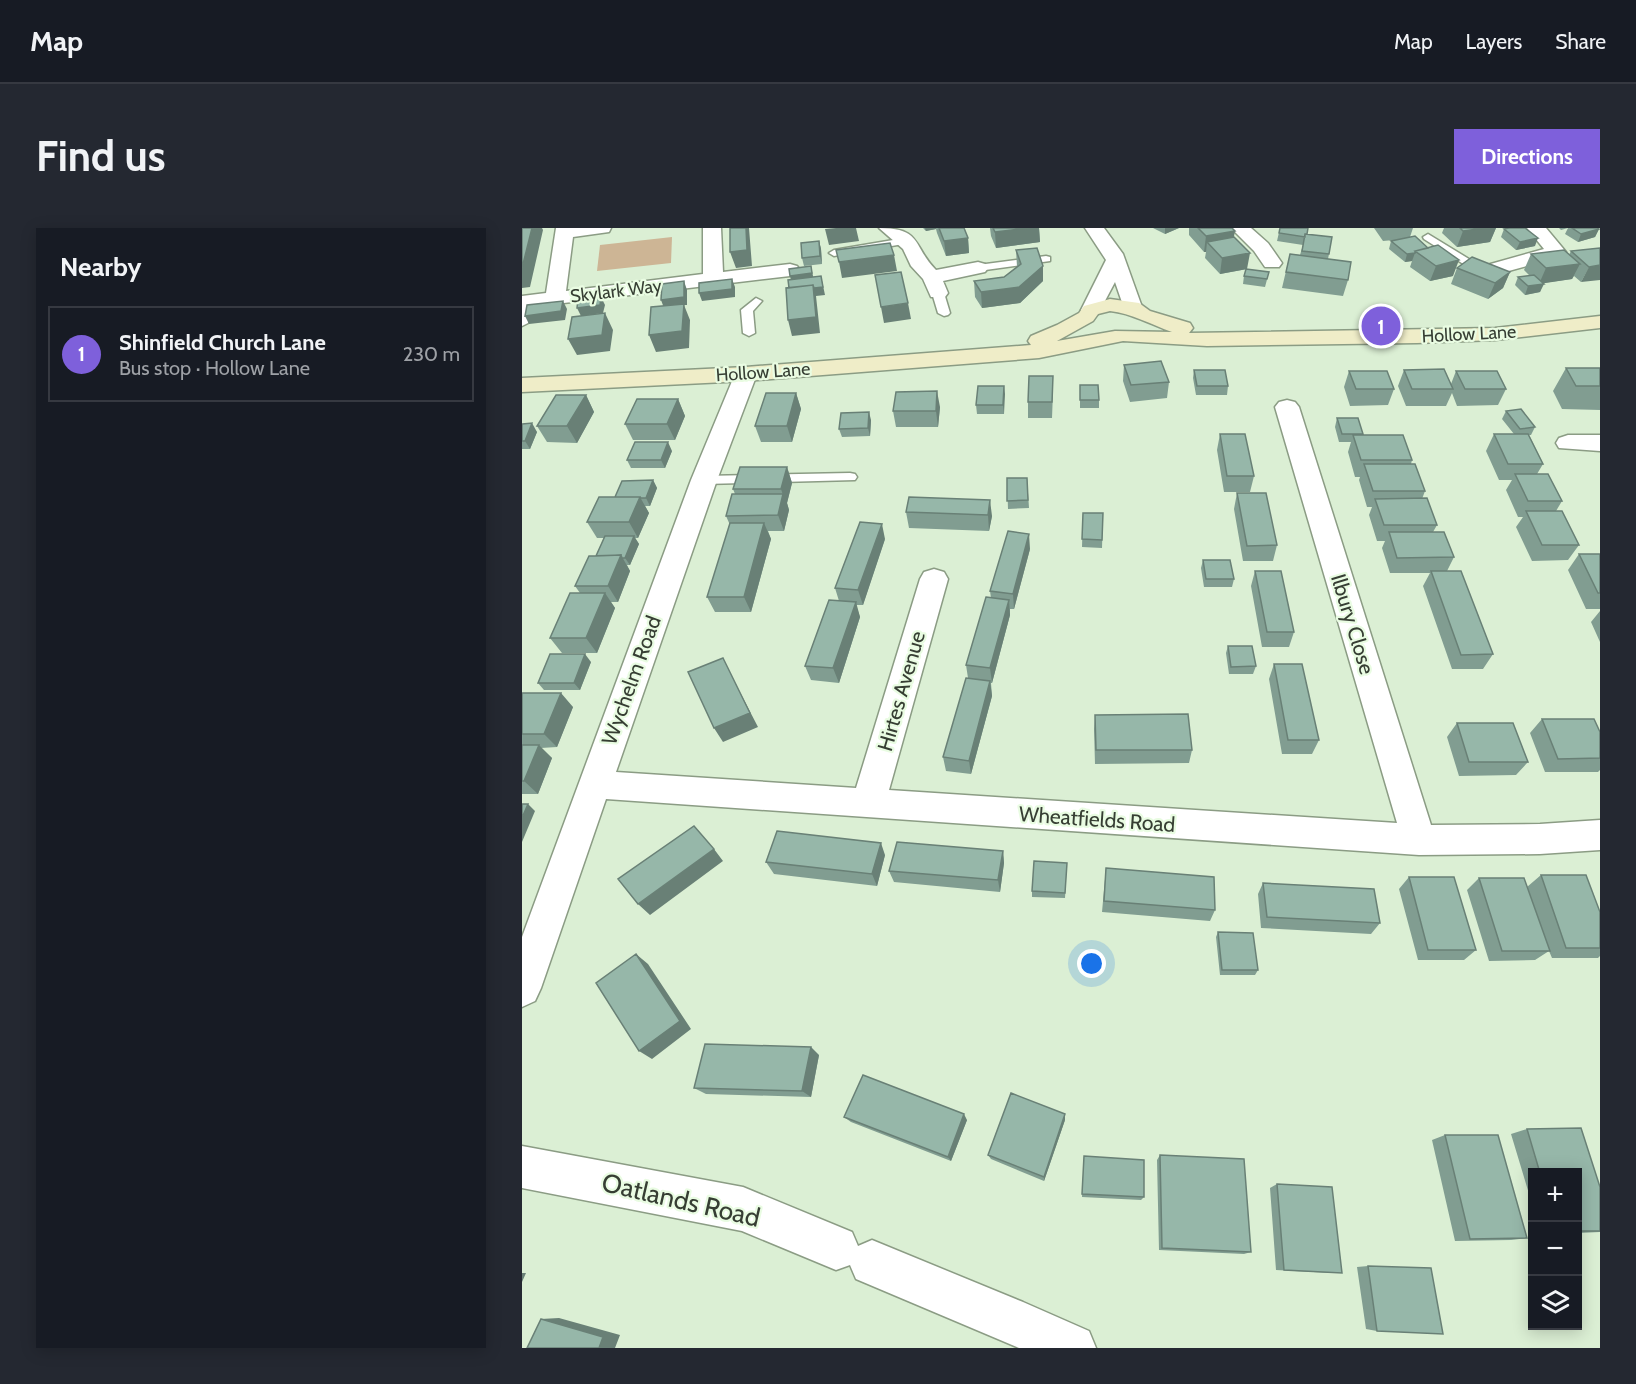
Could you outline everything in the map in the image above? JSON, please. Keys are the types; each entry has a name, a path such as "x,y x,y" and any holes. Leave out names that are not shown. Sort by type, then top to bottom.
{"main road":[{"name":"Hollow Lane","path":"1003,352 1049,337 1110,304 1137,311 1174,326 1230,338"},
{"path":"1088,314 1086,324 1091,331 1122,337 1144,327 1146,321 1137,311"},
{"name":"Hollow Lane","path":"522,386 746,374 1003,352 1039,351 1122,337 1207,340 1382,338 1495,334 1600,322"}],"street":[{"name":"Skylark Way","path":"555,298 565,230 603,228"},
{"path":"712,228 713,279"},
{"path":"888,228 911,246 921,266 935,285 978,268"},
{"path":"1094,228 1113,254 1137,311"},
{"path":"1240,228 1261,247 1272,263"},
{"path":"1536,228 1556,252"},
{"path":"1494,269 1556,252 1578,251"},
{"path":"1088,314 1115,261"},
{"name":"Skylark Way","path":"524,302 790,270"},
{"path":"756,301 762,292 761,274"},
{"name":"Wychelm Road","path":"522,988 704,480 746,374"},
{"name":"Ilbury Close","path":"1287,407 1419,840"},
{"path":"1568,443 1600,443"},
{"name":"Hirtes Avenue","path":"868,804 934,579"},
{"name":"Wheatfields Road","path":"594,784 1419,840 1539,839 1600,835"},
{"name":"Oatlands Road","path":"522,1167 743,1209 1007,1318 1072,1348"}],"lane":[{"path":"1428,237 1480,270 1494,269"},
{"path":"834,253 905,241"},
{"path":"978,268 1046,259"},
{"path":"935,285 944,313"},
{"path":"749,333 747,310 756,301"},
{"path":"522,323 524,302"},
{"path":"704,480 850,477"}],"shaded area":[{"path":"672,237 671,263 597,271 600,245"}],"building":[{"path":"522,228 532,228 522,268"},
{"path":"730,228 746,228 747,250 730,252"},
{"path":"939,228 964,228 968,238 944,241"},
{"path":"993,228 1029,228 995,232"},
{"path":"1198,228 1232,228 1235,231 1206,236"},
{"path":"1280,228 1308,228 1305,237 1279,233"},
{"path":"1460,228 1485,228 1463,231"},
{"path":"1525,228 1538,238 1520,242 1504,229"},
{"path":"1572,228 1597,228 1599,229 1581,234"},
{"path":"1305,234 1332,237 1329,254 1302,251"},
{"path":"1415,236 1428,248 1407,254 1391,241"},
{"path":"1234,237 1250,253 1222,258 1207,242"},
{"path":"819,241 820,256 802,258 801,243"},
{"path":"890,243 894,255 839,262 836,250"},
{"path":"1438,245 1459,260 1436,266 1415,251"},
{"path":"1037,248 1043,266 1019,287 981,292 974,281 1004,277 1021,264 1016,250"},
{"path":"1600,248 1600,265 1589,267 1571,251"},
{"path":"1564,250 1580,264 1546,268 1531,254"},
{"path":"1290,254 1351,262 1348,280 1286,272"},
{"path":"1472,257 1510,272 1495,283 1457,268"},
{"path":"811,266 812,273 790,276 789,269"},
{"path":"1246,269 1269,272 1267,279 1244,276"},
{"path":"901,272 908,303 881,307 875,275"},
{"path":"1534,275 1544,284 1528,286 1518,277"},
{"path":"821,276 823,287 814,288 813,285 789,288 788,280"},
{"path":"732,279 732,289 699,293 699,283"},
{"path":"684,281 684,297 661,300 662,284"},
{"path":"813,285 816,317 788,320 786,288"},
{"path":"601,297 600,305 577,308 578,299"},
{"path":"563,301 561,311 525,316 527,305"},
{"path":"684,304 682,331 649,335 651,307"},
{"path":"605,313 602,335 568,339 572,317"},
{"path":"1161,361 1169,382 1131,385 1124,365"},
{"path":"1566,368 1600,368 1600,386 1576,386"},
{"path":"1444,369 1453,389 1412,389 1404,370"},
{"path":"1194,370 1225,370 1228,386 1197,386"},
{"path":"1349,371 1387,371 1394,389 1356,389"},
{"path":"1456,371 1497,371 1506,389 1465,389"},
{"path":"1029,376 1053,376 1052,402 1028,402"},
{"path":"1080,385 1098,385 1099,400 1080,400"},
{"path":"978,386 1004,386 1003,405 976,405"},
{"path":"937,391 936,411 893,411 896,392"},
{"path":"766,393 796,393 787,426 755,426"},
{"path":"556,395 586,395 567,426 537,426"},
{"path":"637,399 678,399 667,424 625,424"},
{"path":"1521,409 1535,427 1520,429 1506,411"},
{"path":"869,412 868,428 839,429 841,413"},
{"path":"1337,418 1358,418 1363,434 1342,434"},
{"path":"532,423 525,441 522,441 522,424"},
{"path":"1220,434 1245,434 1254,476 1227,476"},
{"path":"1494,434 1528,434 1543,464 1508,464"},
{"path":"1353,435 1403,435 1412,460 1361,460"},
{"path":"635,442 668,442 661,460 627,460"},
{"path":"1364,464 1415,464 1425,491 1373,491"},
{"path":"740,467 787,467 781,489 733,489"},
{"path":"1515,474 1548,474 1562,501 1528,501"},
{"path":"1007,478 1027,478 1028,500 1007,501"},
{"path":"653,480 646,498 615,497 622,481"},
{"path":"1237,493 1266,493 1277,545 1247,546"},
{"path":"732,494 783,494 778,515 726,516"},
{"path":"599,497 640,497 629,522 587,522"},
{"path":"909,497 990,500 988,515 906,512"},
{"path":"1427,498 1437,525 1384,525 1375,499"},
{"path":"1526,511 1562,511 1579,545 1542,545"},
{"path":"1083,513 1103,513 1102,540 1082,539"},
{"path":"860,522 882,524 858,590 835,588"},
{"path":"730,523 764,523 744,597 707,597"},
{"path":"1008,531 1029,534 1013,594 990,591"},
{"path":"1389,532 1444,532 1454,557 1397,558"},
{"path":"605,536 634,536 625,558 621,555 596,556"},
{"path":"1579,554 1600,554 1600,593 1598,593"},
{"path":"621,555 608,586 575,586 589,556"},
{"path":"1203,560 1230,560 1234,579 1206,579"},
{"path":"1255,571 1281,571 1294,632 1267,632"},
{"path":"1431,571 1461,571 1493,654 1461,655"},
{"path":"570,593 605,593 586,638 550,638"},
{"path":"986,597 1009,600 990,668 966,665"},
{"path":"829,600 856,602 833,668 805,666"},
{"path":"1228,646 1252,646 1256,666 1231,667"},
{"path":"550,654 585,654 574,683 538,683"},
{"path":"723,658 750,713 714,728 688,672"},
{"path":"1274,664 1302,664 1319,740 1288,740"},
{"path":"966,678 990,681 969,761 943,757"},
{"path":"522,693 561,693 544,734 522,734"},
{"path":"1188,714 1192,750 1096,750 1095,715"},
{"path":"1542,719 1594,719 1600,732 1600,758 1558,759"},
{"path":"1457,723 1513,723 1528,762 1469,762"},
{"path":"522,745 539,745 524,781 522,781"},
{"path":"522,804 528,804 522,818"},
{"path":"694,826 714,849 638,904 618,879"},
{"path":"777,831 881,843 872,874 766,862"},
{"path":"897,842 1003,851 998,880 889,871"},
{"path":"1034,861 1067,863 1065,893 1032,891"},
{"path":"1106,868 1214,877 1215,910 1104,901"},
{"path":"1541,875 1586,875 1600,912 1600,948 1566,948"},
{"path":"1409,877 1454,877 1476,950 1428,950"},
{"path":"1479,878 1524,878 1550,951 1502,951"},
{"path":"1263,883 1374,889 1380,923 1267,917"},
{"path":"1218,932 1253,933 1258,970 1222,970"},
{"path":"636,954 680,1021 639,1051 596,983"},
{"path":"705,1044 811,1047 802,1091 694,1088"},
{"path":"863,1075 964,1114 948,1157 844,1117"},
{"path":"1011,1093 1065,1114 1044,1177 988,1155"},
{"path":"1581,1128 1600,1187 1600,1231 1582,1231 1582,1168 1539,1168 1527,1129"},
{"path":"1445,1135 1498,1135 1527,1238 1470,1239"},
{"path":"1160,1155 1244,1159 1251,1252 1162,1248"},
{"path":"1084,1156 1144,1160 1144,1197 1082,1194"},
{"path":"1277,1184 1332,1187 1342,1273 1284,1270"},
{"path":"1368,1266 1431,1268 1443,1334 1377,1331"},
{"path":"541,1319 603,1337 599,1348 527,1348"}],"place":[{"name":"Shinfield Church Lane","path":"1381,326"}]}
